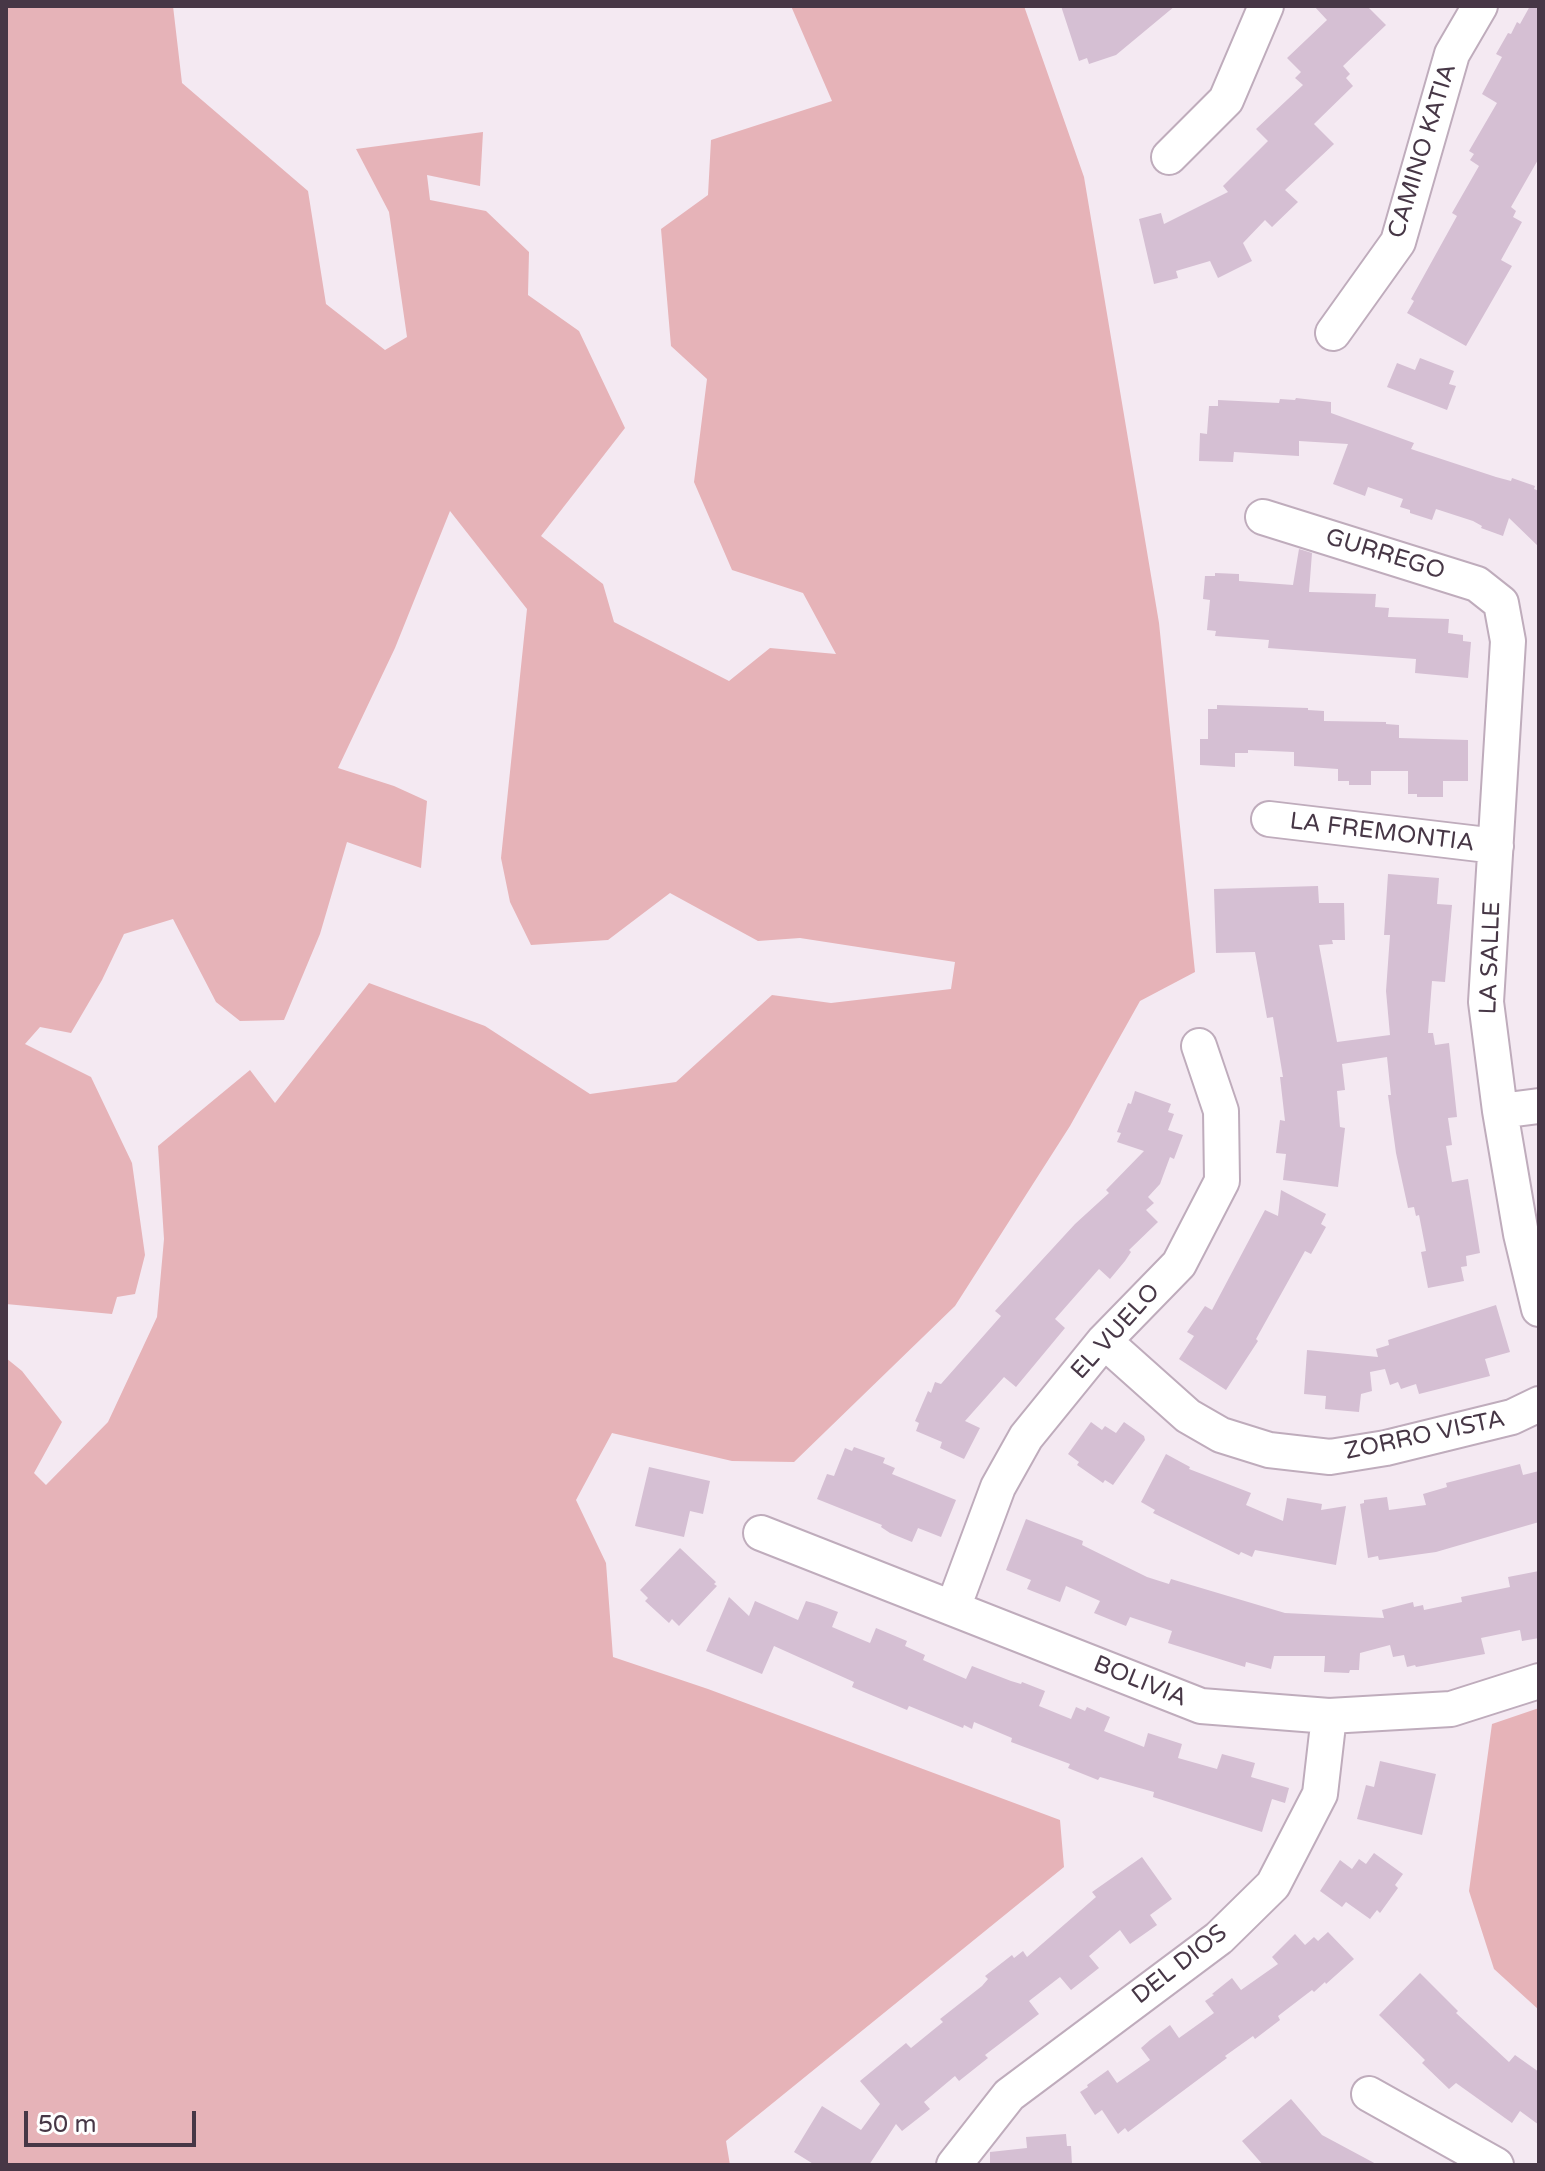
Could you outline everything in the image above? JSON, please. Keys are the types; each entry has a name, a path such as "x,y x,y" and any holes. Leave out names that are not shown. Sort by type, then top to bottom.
{"street":[{"path":"1169,157 1226,100 1266,6"},
{"name":"CAMINO KATIA","path":"1333,333 1398,242 1452,54 1480,6"},
{"name":"GURREGO","path":"1263,517 1477,584 1501,603"},
{"name":"LA SALLE","path":"1501,603 1508,641 1486,1002 1500,1111 1521,1234 1539,1309"},
{"name":"LA FREMONTIA","path":"1269,819 1496,846"},
{"name":"EL VUELO","path":"953,1608 998,1487 1026,1437 1104,1341 1179,1264 1222,1181 1221,1111 1199,1046"},
{"path":"1500,1111 1539,1106"},
{"name":"ZORRO VISTA","path":"1104,1341 1188,1416 1221,1435 1269,1450 1330,1457 1386,1448 1512,1417 1539,1404"},
{"name":"BOLIVIA","path":"761,1533 1201,1706 1329,1716 1451,1709 1539,1681"},
{"name":"DEL DIOS","path":"954,2165 1009,2095 1219,1938 1273,1885 1320,1794 1329,1716"},
{"path":"1369,2094 1496,2165"}],"shaded area":[{"path":"6,6 173,6 182,83 308,191 326,304 385,350 407,337 389,212 356,149 483,132 480,186 427,175 430,200 486,211 529,252 528,295 579,331 625,428 541,536 603,584 614,622 729,681 770,648 836,654 803,593 732,570 694,482 707,379 671,346 661,229 708,195 711,140 832,101 791,6 1024,6 1084,177 1159,623 1195,972 1140,1001 1070,1126 955,1306 794,1462 732,1461 612,1433 576,1500 606,1563 613,1657 708,1689 1060,1820 1064,1867 726,2141 730,2165 6,2165 6,1358 22,1371 62,1422 34,1473 46,1485 108,1422 157,1317 164,1239 158,1146 250,1070 275,1103 369,983 485,1026 590,1094 676,1082 772,995 831,1003 951,989 955,962 800,938 758,941 670,893 608,940 531,945 510,902 501,858 527,609 450,511 395,648 338,768 394,786 427,801 421,868 347,842 320,934 284,1020 240,1021 216,1002 173,919 124,934 71,1033 40,1027 25,1044 91,1077 132,1163 145,1255 135,1294 117,1297 112,1314 6,1304"},
{"path":"1539,1708 1539,2010 1494,1969 1469,1891 1492,1724"}],"building":[{"path":"1061,6 1175,6 1116,55 1089,64 1087,58 1079,61"},
{"path":"1314,6 1367,6 1386,25 1343,66 1350,74 1346,78 1353,86 1314,124 1334,144 1285,190 1298,202 1272,227 1265,220 1243,243 1252,261 1218,278 1210,261 1176,271 1178,278 1154,284 1139,219 1161,213 1164,224 1228,192 1223,186 1268,141 1256,129 1303,85 1295,78 1301,72 1287,58 1327,20"},
{"path":"1530,6 1539,6 1539,158 1511,207 1516,211 1513,217 1522,222 1501,260 1512,266 1466,346 1407,313 1414,301 1411,299 1457,216 1452,213 1479,166 1470,160 1474,154 1469,151 1497,103 1482,94 1502,57 1496,54"},
{"path":"1420,358 1454,371 1449,384 1456,386 1447,410 1387,387 1397,363 1415,370"},
{"path":"1280,399 1331,402 1331,413 1414,443 1411,449 1496,477 1511,481 1512,478 1535,486 1534,489 1539,491 1539,547 1509,518 1503,536 1481,528 1473,521 1436,509 1432,520 1410,513 1410,510 1400,507 1403,499 1368,487 1365,496 1333,484 1348,444 1299,441 1299,456 1234,452 1233,462 1199,461 1200,433 1207,434 1209,406 1218,406 1218,400 1279,403"},
{"path":"1299,549 1312,553 1309,592 1376,594 1375,607 1389,608 1388,617 1449,619 1448,633 1463,635 1463,641 1471,642 1468,678 1415,673 1416,659 1268,648 1269,640 1215,636 1216,631 1207,630 1210,600 1203,599 1205,576 1215,576 1215,573 1239,574 1239,581 1293,585"},
{"path":"1217,705 1308,708 1324,711 1324,721 1399,725 1399,738 1468,740 1468,781 1443,781 1443,797 1417,797 1417,794 1408,794 1408,771 1371,771 1371,785 1349,785 1349,781 1338,781 1338,769 1294,766 1294,752 1248,750 1248,753 1235,753 1235,767 1200,765 1200,739 1208,739 1208,709 1217,709"},
{"path":"1388,874 1439,878 1437,904 1452,905 1445,982 1432,981 1428,1033 1433,1033 1435,1045 1449,1043 1457,1117 1448,1118 1452,1145 1446,1146 1452,1182 1468,1179 1480,1253 1466,1256 1467,1266 1461,1267 1464,1281 1428,1288 1421,1252 1426,1251 1419,1215 1416,1216 1414,1207 1408,1208 1396,1153 1388,1095 1391,1095 1387,1057 1342,1064 1345,1090 1337,1091 1340,1127 1345,1128 1338,1187 1283,1180 1286,1154 1276,1153 1280,1120 1285,1121 1280,1077 1283,1077 1273,1017 1267,1018 1255,952 1216,953 1214,889 1318,886 1319,903 1344,903 1345,940 1332,940 1333,944 1319,945 1337,1042 1390,1035 1386,991 1390,935 1384,935"},
{"path":"1135,1091 1171,1104 1168,1112 1174,1114 1168,1130 1183,1135 1174,1159 1170,1157 1160,1184 1148,1197 1154,1203 1146,1210 1158,1222 1129,1250 1131,1252 1110,1279 1099,1269 1055,1319 1065,1328 1016,1387 1004,1377 965,1421 980,1428 964,1459 940,1448 942,1442 916,1431 919,1423 915,1421 928,1391 931,1393 935,1382 941,1384 1001,1316 995,1311 1075,1224 1109,1193 1106,1190 1144,1151 1117,1142 1121,1133 1117,1132"},
{"path":"1281,1190 1326,1214 1321,1224 1326,1227 1311,1254 1305,1251 1256,1339 1258,1341 1226,1390 1179,1359 1194,1336 1187,1332 1205,1306 1212,1310 1265,1210 1278,1216"},
{"path":"1496,1305 1510,1352 1485,1359 1490,1376 1419,1394 1416,1384 1401,1389 1398,1382 1390,1385 1385,1369 1370,1372 1372,1391 1361,1394 1359,1412 1325,1409 1326,1396 1304,1394 1307,1350 1378,1357 1376,1349 1389,1345 1388,1340"},
{"path":"1091,1422 1102,1430 1105,1426 1116,1433 1124,1422 1144,1436 1145,1440 1113,1485 1105,1480 1103,1483 1077,1465 1079,1462 1068,1454"},
{"path":"854,1447 885,1458 883,1463 895,1468 892,1474 956,1500 941,1537 918,1528 912,1542 890,1533 882,1525 817,1499 827,1474 834,1476 845,1448 852,1451"},
{"path":"1166,1454 1189,1469 1251,1493 1246,1505 1283,1521 1287,1498 1322,1504 1321,1510 1346,1506 1336,1565 1255,1550 1252,1557 1241,1552 1239,1555 1153,1513 1155,1510 1141,1502"},
{"path":"1520,1464 1523,1475 1539,1471 1539,1522 1436,1552 1379,1560 1378,1556 1368,1558 1360,1504 1364,1500 1387,1497 1389,1510 1426,1505 1423,1494 1447,1487 1446,1483"},
{"path":"649,1467 710,1481 703,1514 690,1511 684,1537 635,1526"},
{"path":"1026,1519 1083,1541 1082,1545 1147,1577 1169,1584 1171,1579 1285,1613 1384,1618 1382,1610 1413,1602 1414,1607 1423,1605 1424,1610 1462,1602 1461,1597 1510,1587 1508,1577 1539,1571 1539,1638 1522,1641 1520,1630 1481,1638 1485,1654 1416,1667 1407,1667 1404,1655 1393,1657 1390,1645 1360,1653 1359,1670 1350,1670 1349,1673 1324,1672 1325,1656 1274,1656 1271,1669 1246,1662 1245,1667 1168,1643 1172,1631 1130,1617 1126,1626 1094,1613 1100,1601 1066,1586 1060,1602 1027,1589 1031,1580 1006,1570"},
{"path":"680,1548 717,1586 679,1626 672,1619 669,1623 645,1601 648,1598 640,1590"},
{"path":"729,1597 749,1616 755,1601 798,1620 806,1601 817,1604 838,1612 832,1627 870,1643 876,1628 907,1641 905,1646 925,1655 923,1660 966,1679 972,1666 1011,1681 1022,1682 1045,1691 1039,1706 1071,1719 1076,1707 1085,1711 1087,1707 1110,1717 1104,1731 1144,1747 1148,1733 1182,1744 1178,1758 1217,1769 1222,1754 1255,1763 1251,1777 1289,1788 1285,1803 1272,1799 1262,1832 1153,1797 1154,1792 1100,1777 1098,1780 1068,1768 1070,1764 1011,1742 1012,1738 974,1722 972,1729 964,1725 963,1728 909,1706 907,1710 852,1687 854,1682 774,1646 762,1674 706,1651"},
{"path":"1380,1761 1436,1774 1422,1835 1357,1819 1366,1785 1374,1787"},
{"path":"1374,1853 1403,1874 1395,1885 1398,1888 1380,1913 1377,1910 1370,1919 1346,1902 1342,1907 1320,1891 1340,1860 1352,1869 1359,1859 1366,1864"},
{"path":"1142,1857 1172,1899 1150,1915 1157,1925 1130,1944 1120,1930 1089,1956 1099,1968 1071,1990 1060,1977 1029,2001 1039,2014 985,2055 988,2058 959,2081 955,2076 924,2102 930,2109 902,2131 896,2124 869,2165 815,2165 794,2152 822,2106 861,2130 880,2104 860,2081 906,2043 911,2048 943,2022 940,2019 982,1986 988,1979 985,1976 1012,1955 1014,1958 1023,1951 1027,1957 1096,1897 1092,1892"},
{"path":"1328,1932 1354,1959 1326,1984 1314,1992 1312,1990 1278,2016 1280,2020 1225,2056 1227,2058 1128,2132 1125,2128 1118,2134 1102,2110 1095,2115 1080,2092 1087,2085 1108,2070 1117,2083 1150,2060 1141,2048 1150,2040 1170,2025 1179,2038 1214,2013 1205,2001 1212,1994 1232,1978 1241,1990 1278,1964 1272,1957 1295,1934 1305,1945 1314,1937 1318,1941"},
{"path":"1420,1973 1458,2011 1456,2013 1509,2062 1515,2055 1539,2072 1539,2125 1520,2111 1512,2123 1456,2083 1449,2089 1422,2063 1425,2060 1379,2015"},
{"path":"1291,2099 1322,2135 1378,2165 1263,2165 1242,2141"},
{"path":"1066,2134 1067,2146 1071,2146 1072,2165 990,2165 990,2152 1027,2148 1026,2137"}]}
